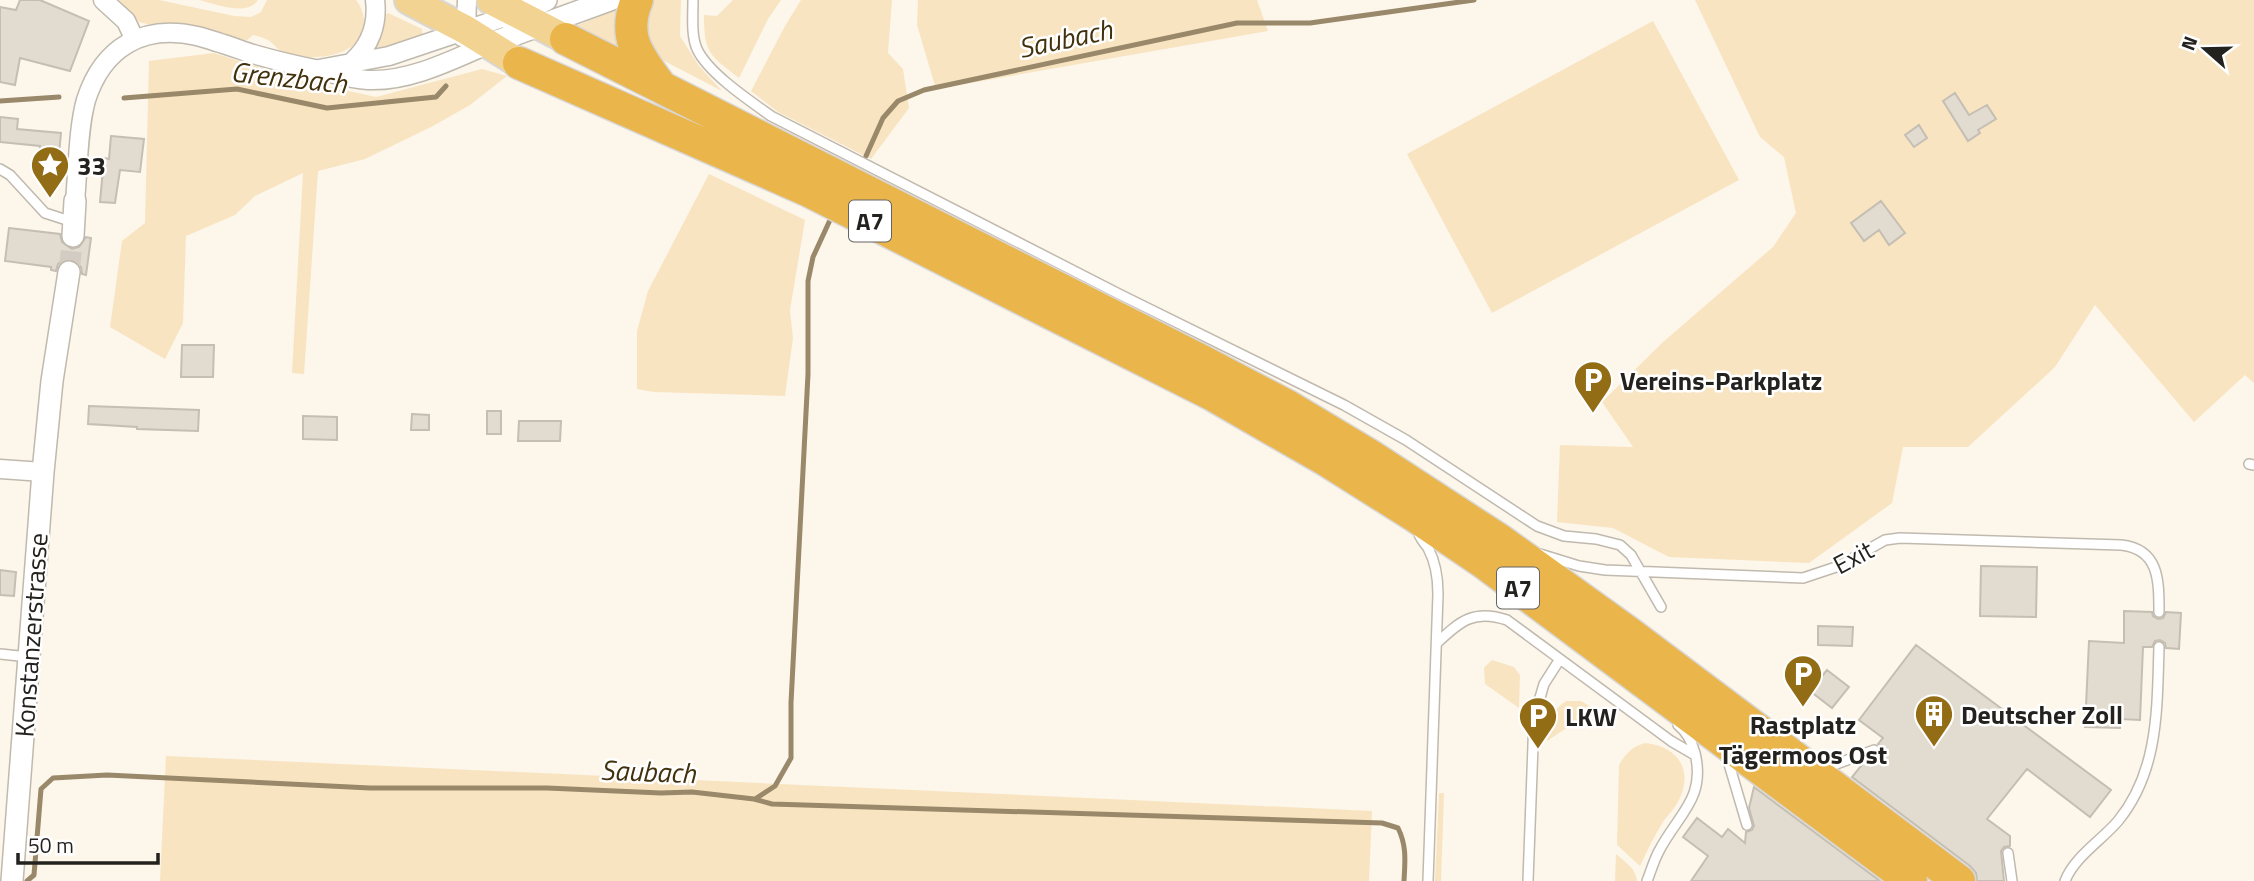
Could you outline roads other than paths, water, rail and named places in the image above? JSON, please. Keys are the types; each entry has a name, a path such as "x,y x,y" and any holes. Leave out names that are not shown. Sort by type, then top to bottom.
{"highway":[{"path":"637,0 631,19 631,36 641,59 660,85"},
{"name":"A7","path":"520,31 660,85 1248,385 1369,455 1501,541 1629,633 1959,881"},
{"name":"A7","path":"520,31 771,173 1213,395 1326,460 1483,562 1624,675 1708,747 1911,881"}],"main road":[{"path":"409,0 520,31"},
{"path":"491,0 520,31"}],"street":[{"path":"103,0 126,21 134,38"},
{"path":"352,62 362,53 372,34 376,15 374,0"},
{"path":"467,0 520,31"},
{"path":"74,229 86,101 105,61 118,48 134,38 168,34 196,36 281,62 371,81 411,74 445,63 520,31 610,0"},
{"path":"315,69 389,56 433,43 520,31"},
{"path":"445,63 520,31"},
{"name":"Konstanzerstrasse","path":"12,875 43,472 52,381 69,272"},
{"path":"0,469 43,472"}],"lane":[{"path":"693,0 693,36 706,63 744,97 771,116 1362,415 1406,440 1537,526 1564,536 1596,539 1620,545 1631,555 1661,607"},
{"path":"0,169 10,175 45,213 74,229"},
{"path":"1415,516 1419,537 1429,550 1437,576 1429,881"},
{"name":"Exit","path":"1501,541 1580,566 1605,570 1803,578 1839,566 1885,540 1900,538 2121,545 2136,547 2151,560 2159,587 2160,612"},
{"path":"1437,643 1458,623 1476,616 1495,616 1507,620 1671,741 1708,747"},
{"path":"2065,881 2078,863 2119,820 2143,780 2151,755 2156,722 2159,648"},
{"path":"0,654 29,657"},
{"path":"1528,881 1534,718 1544,684 1560,659"},
{"path":"1673,722 1684,730 1693,745 1708,747"},
{"path":"1708,747 1747,825"},
{"path":"1647,881 1659,850 1696,793 1708,747"},
{"path":"1812,771 1874,750"},
{"path":"2008,853 2011,881"}],"waterway":[{"name":"Saubach","path":"866,156 883,118 898,101 924,90 1237,23 1310,23 1474,0"},
{"name":"Grenzbach","path":"124,98 237,89 327,108 436,97 446,86"},
{"name":"Grenzbach","path":"0,101 59,97"},
{"name":"Saubach","path":"755,799 775,786 791,758 791,703 808,374 808,281 813,257 830,220"},
{"name":"Saubach","path":"27,881 34,875 41,789 53,778 107,775 370,788 547,788 692,792 754,799 772,804 1382,823 1398,828 1401,835 1405,854 1404,881"}],"tunnel":[{"path":"69,272 73,236"}],"place":[{"name":"33","path":"50,199"},
{"name":"Vereins-Parkplatz","path":"1593,414"},
{"name":"Rastplatz Tägermoos Ost","path":"1803,708"},
{"name":"Deutscher Zoll","path":"1934,748"},
{"name":"LKW","path":"1538,750"}]}
